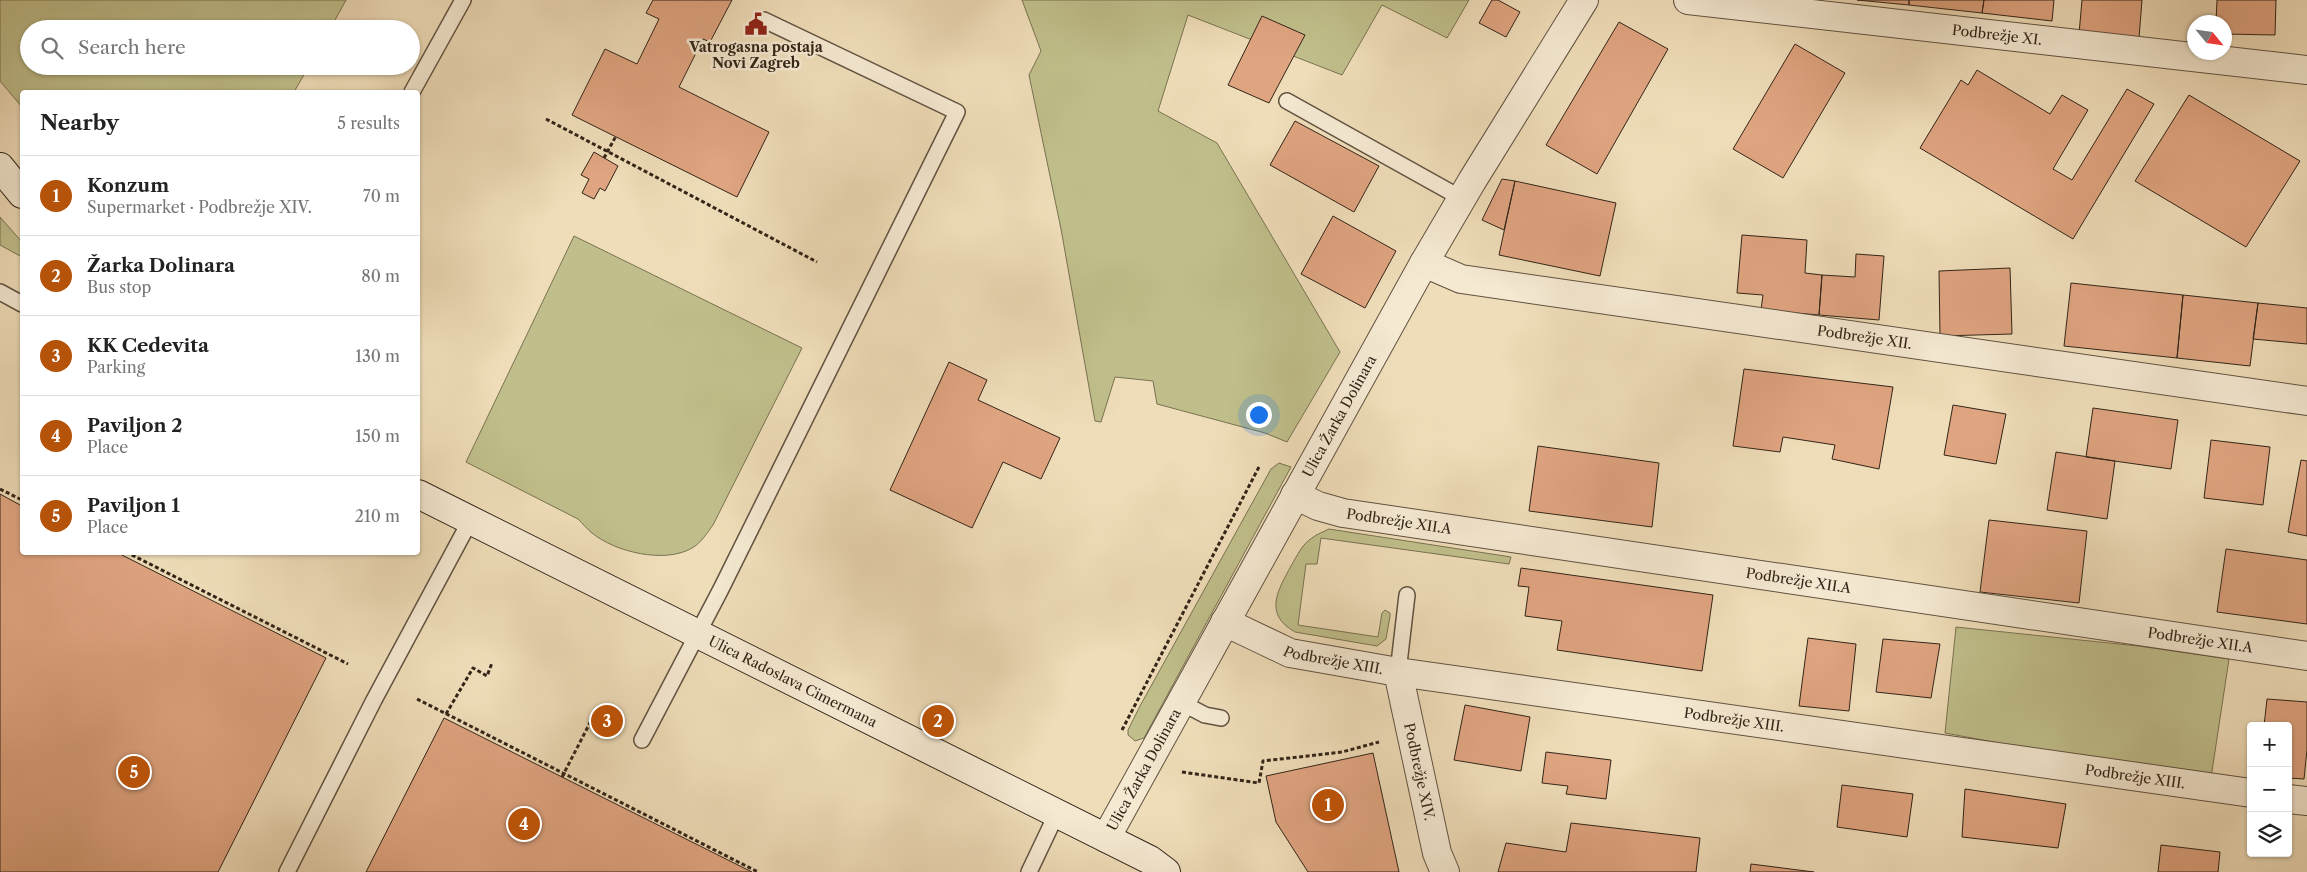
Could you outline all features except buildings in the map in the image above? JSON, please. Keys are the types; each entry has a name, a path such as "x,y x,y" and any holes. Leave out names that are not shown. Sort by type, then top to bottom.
{"street":[{"name":"Ulica Žarka Dolinara","path":"1106,838 1294,495 1461,198 1584,0"},
{"name":"Podbrežje XI.","path":"1688,0 2307,70"},
{"path":"0,167 20,192"},
{"name":"Podbrežje XII.","path":"1424,263 1461,280 2307,401"},
{"name":"Ulica Radoslava Cimermana","path":"420,495 470,522 1150,860 1166,872"},
{"name":"Podbrežje XII.A","path":"1294,495 1318,506 1343,513 2307,656"},
{"name":"Podbrežje XIII.","path":"1225,622 1290,653 1398,672 2247,793"},
{"name":"Podbrežje XIV.","path":"1398,672 1437,853 1445,872"},
{"path":"2292,800 2307,802"}],"lane":[{"path":"413,90 463,0"},
{"path":"642,740 698,635 957,112 764,20"},
{"path":"1288,101 1461,198"},
{"path":"0,292 20,303"},
{"path":"287,872 374,700 470,522"},
{"path":"1398,672 1407,595"},
{"path":"1180,702 1205,715 1221,718"},
{"path":"1029,872 1057,814"}],"path":[{"path":"546,118 817,262"},
{"path":"604,158 616,136"},
{"path":"1122,730 1260,465"},
{"path":"0,489 20,499"},
{"path":"132,555 348,664"},
{"path":"446,714 472,668 486,676 492,663"},
{"path":"417,700 758,872"},
{"path":"563,775 594,715"},
{"path":"1174,771 1259,783 1263,761 1342,752 1383,741"}],"shaded area":[{"path":"0,0 346,0 335,20 20,20 20,75 304,75 295,90 20,90 20,105 0,81"},
{"path":"1022,0 1469,0 1447,38 1382,5 1342,75 1188,15 1158,111 1217,143 1340,352 1287,442 1265,433 1157,404 1153,381 1115,377 1101,422 1095,421 1061,229 1029,75 1041,51"},
{"path":"0,217 20,240 20,256 0,245"},
{"path":"574,236 802,348 713,525 704,538 692,548 681,553 668,555 640,554 614,546 592,533 578,519 466,462"},
{"path":"1279,463 1291,467 1144,738 1135,741 1128,735 1128,730 1140,706 1271,469"},
{"path":"1329,529 1511,557 1509,564 1321,538 1317,564 1306,564 1298,625 1378,637 1382,613 1385,610 1390,613 1386,639 1377,646 1295,632 1285,625 1279,617 1276,610 1278,593 1286,575 1303,547 1308,541"},
{"path":"1956,627 2138,646 2229,659 2211,778 2118,765 1945,733"}],"place":[{"name":"Vatrogasna postaja Novi Zagreb","path":"756,24"},
{"name":"KK Cedevita","path":"607,721"},
{"name":"Žarka Dolinara","path":"938,721"},
{"name":"Paviljon 1","path":"134,772"},
{"name":"Konzum","path":"1328,805"},
{"name":"Paviljon 2","path":"524,824"}]}
